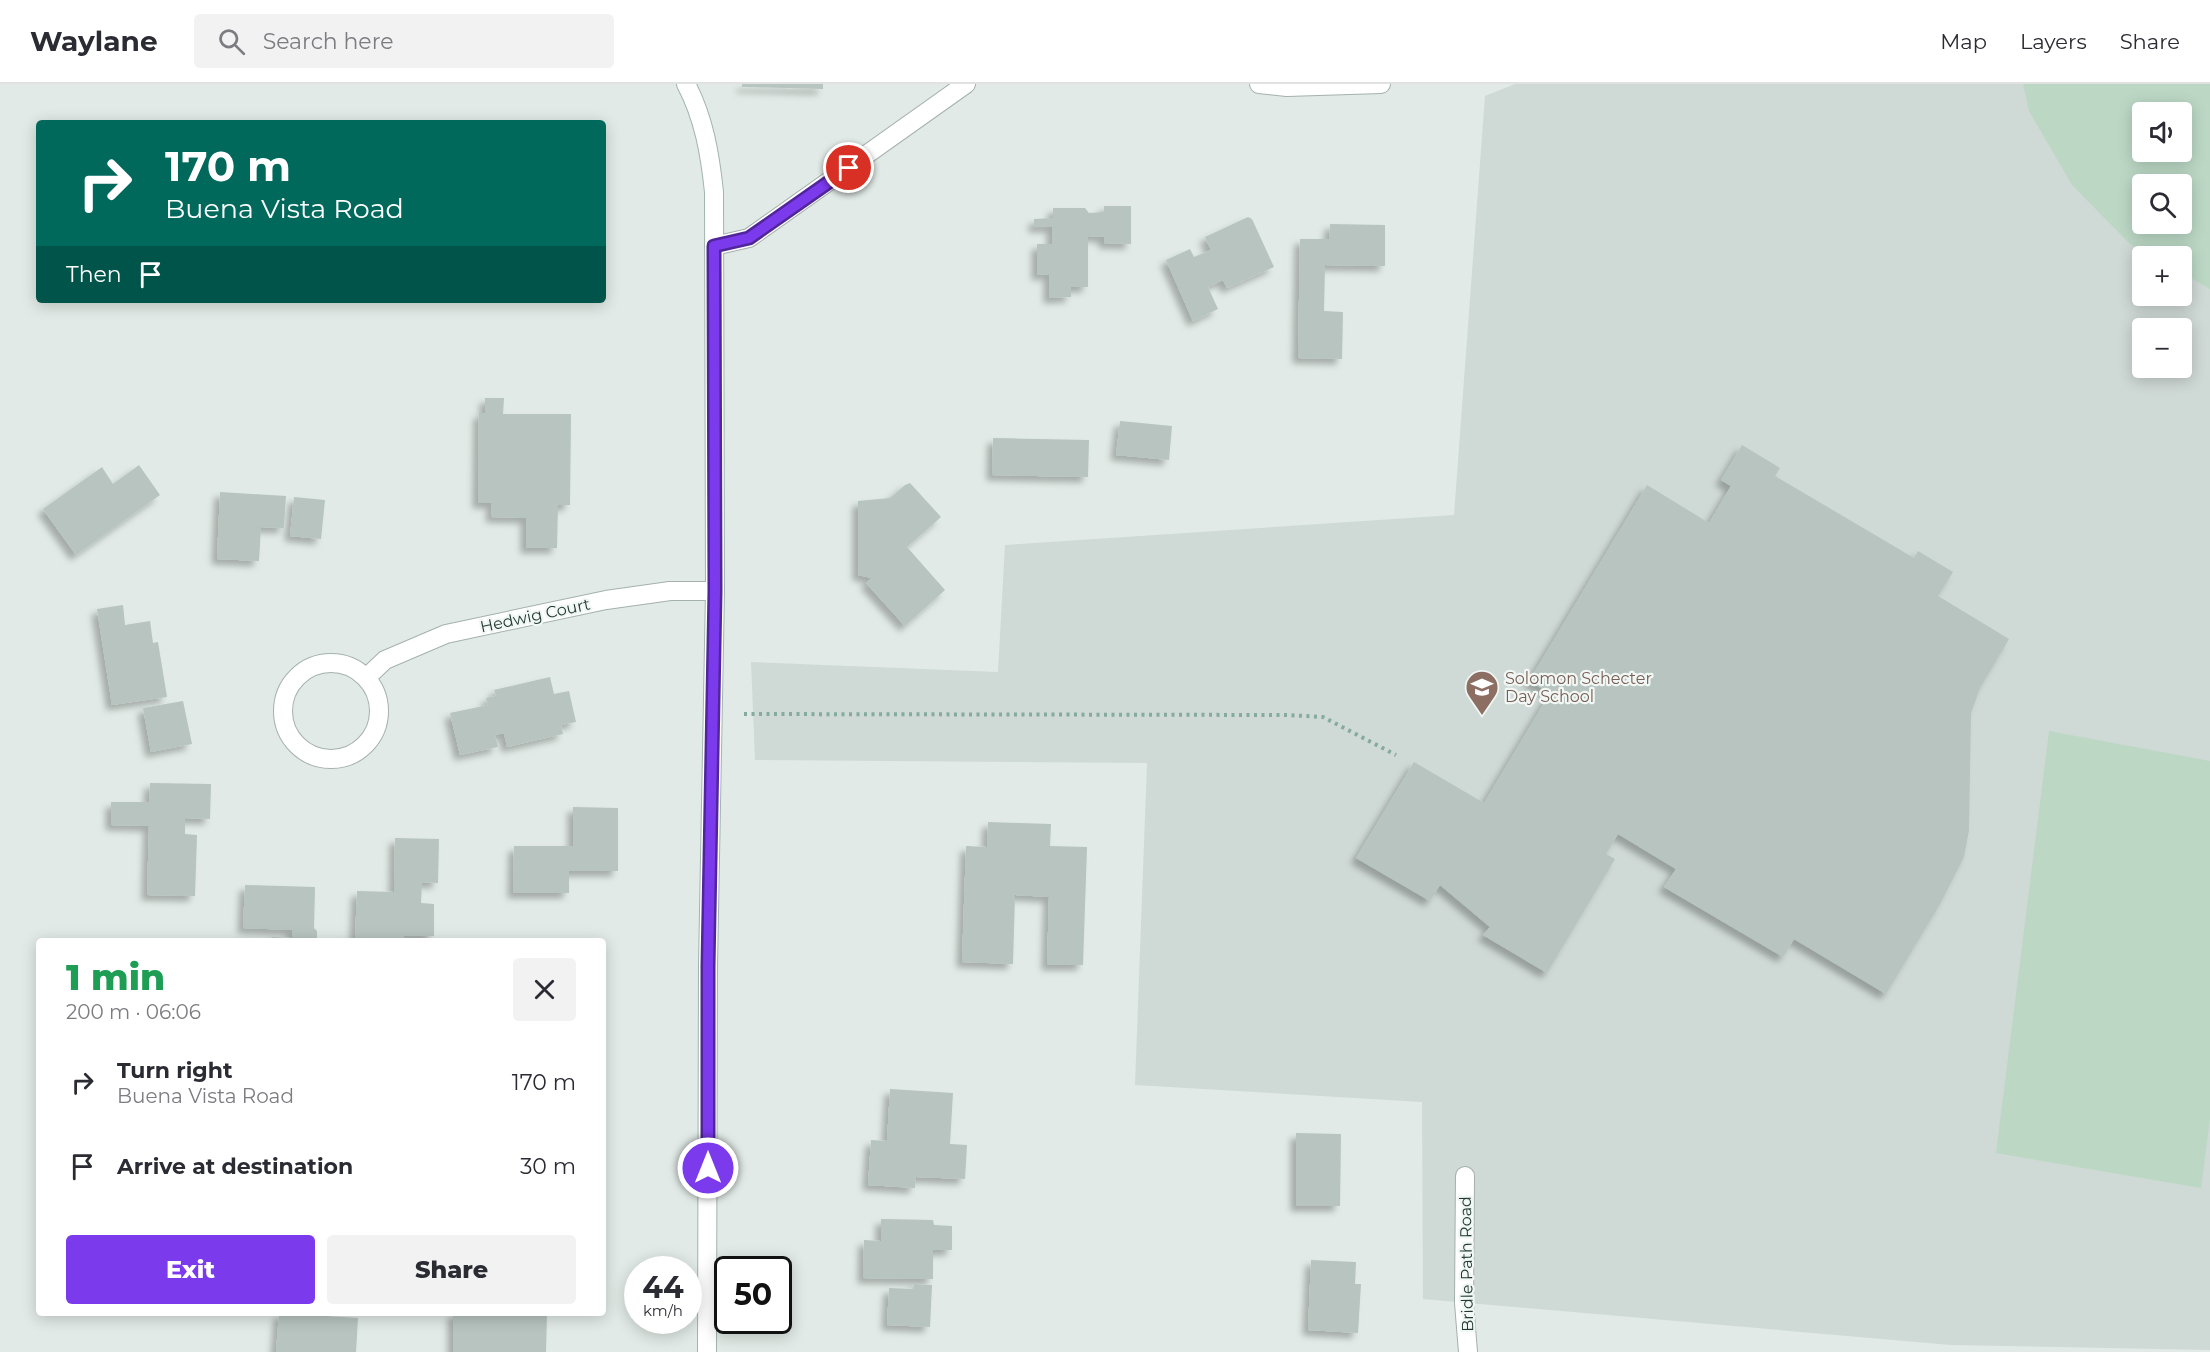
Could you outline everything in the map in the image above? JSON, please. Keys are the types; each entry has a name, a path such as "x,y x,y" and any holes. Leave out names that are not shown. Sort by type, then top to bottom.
{"street":[{"path":"686,84 694,100 710,156 714,192 715,591 708,966 707,1352"},
{"path":"714,246 749,238 966,84"},
{"path":"1259,84 1287,87 1381,84"},
{"name":"Hedwig Court","path":"366,678 385,660 446,634 606,600 670,591 715,591"},
{"path":"326,663 341,663 355,669 366,678 375,691 379,705 379,721 373,735 363,747 351,755 320,758 294,743 286,730 283,715 284,700 299,674 326,663"},
{"name":"Bridle Path Road","path":"1465,1176 1464,1303 1468,1352"}],"path":[{"path":"744,714 1287,715 1323,717 1396,755"}],"shaded area":[{"name":"Solomon Schecter Day School","path":"1515,84 2210,84 2210,1350 1951,1345 1423,1299 1422,1102 1135,1085 1147,763 755,760 751,662 998,672 1005,545 1454,515 1485,96"}],"green space":[{"path":"2023,84 2210,84 2210,289 2192,278 2192,246 2134,246 2072,185 2029,111"},
{"path":"2049,731 2210,761 2210,1119 2201,1188 1996,1153"}],"building":[{"path":"742,84 823,84 823,89 742,87"},
{"path":"1104,206 1131,206 1131,244 1104,243 1104,237 1088,236 1088,287 1071,287 1071,297 1049,298 1049,274 1037,275 1037,244 1052,244 1052,227 1034,227 1034,219 1053,218 1053,208 1085,208 1089,213 1104,212"},
{"path":"1248,217 1252,219 1274,267 1227,288 1223,280 1208,287 1218,309 1193,321 1166,260 1190,249 1194,257 1211,250 1205,237"},
{"path":"1330,224 1385,225 1385,266 1325,265 1324,311 1343,312 1342,359 1298,358 1300,239 1329,239"},
{"path":"485,398 504,398 503,414 571,414 570,505 558,505 557,548 526,548 526,518 491,517 492,503 478,503 479,413 485,413"},
{"path":"1120,421 1172,426 1169,460 1116,455"},
{"path":"993,438 1089,440 1088,477 992,475"},
{"path":"1742,445 1780,468 1775,476 1914,558 1918,551 1953,572 1938,596 2009,639 1980,688 1971,713 1969,830 1964,857 1940,904 1886,994 1794,939 1783,957 1664,887 1676,869 1618,834 1606,854 1615,859 1547,973 1483,935 1490,927 1440,885 1430,901 1356,858 1414,762 1484,803 1550,693 1529,681 1647,485 1709,523 1731,486 1721,480"},
{"path":"139,465 160,495 76,555 43,509 102,467 113,484"},
{"path":"910,483 941,517 907,547 945,590 905,626 866,583 872,578 858,575 858,501 890,498"},
{"path":"220,492 286,496 284,528 261,527 259,561 217,559"},
{"path":"294,497 325,500 321,539 290,536"},
{"path":"123,605 125,625 150,621 153,643 158,642 167,697 112,705 97,609"},
{"path":"550,677 554,694 569,691 576,722 561,725 563,734 507,747 504,733 495,735 498,747 460,755 450,713 488,705 486,698 496,696 494,690"},
{"path":"183,701 192,744 151,752 143,708"},
{"path":"150,783 211,784 210,819 185,818 185,834 197,835 195,896 147,895 149,826 111,825 111,802 149,802"},
{"path":"573,807 618,808 618,871 569,871 569,893 513,893 514,846 573,846"},
{"path":"988,822 1051,824 1050,846 1087,847 1083,965 1047,965 1049,897 1015,895 1013,964 962,962 966,846 987,847"},
{"path":"395,838 439,839 438,883 422,882 421,903 434,904 434,936 355,938 357,891 394,892"},
{"path":"245,885 315,887 314,928 317,931 317,938 292,938 292,930 243,928"},
{"path":"890,1089 953,1093 950,1144 967,1145 965,1179 916,1177 915,1188 868,1185 871,1140 887,1141"},
{"path":"1296,1133 1341,1134 1340,1206 1296,1206"},
{"path":"881,1219 933,1220 934,1225 952,1226 952,1250 933,1250 933,1279 863,1278 864,1240 881,1241"},
{"path":"1311,1260 1356,1262 1355,1284 1361,1284 1358,1333 1308,1330"},
{"path":"914,1284 932,1285 930,1327 887,1325 889,1288 913,1289"},
{"path":"279,1316 358,1318 356,1352 276,1352"},
{"path":"453,1316 547,1316 546,1352 453,1352"}],"place":[{"name":"Solomon Schecter Day School","path":"1482,716"}],"route":[{"path":"708,1168 708,966 715,591 714,246 749,238 849,168"}]}
